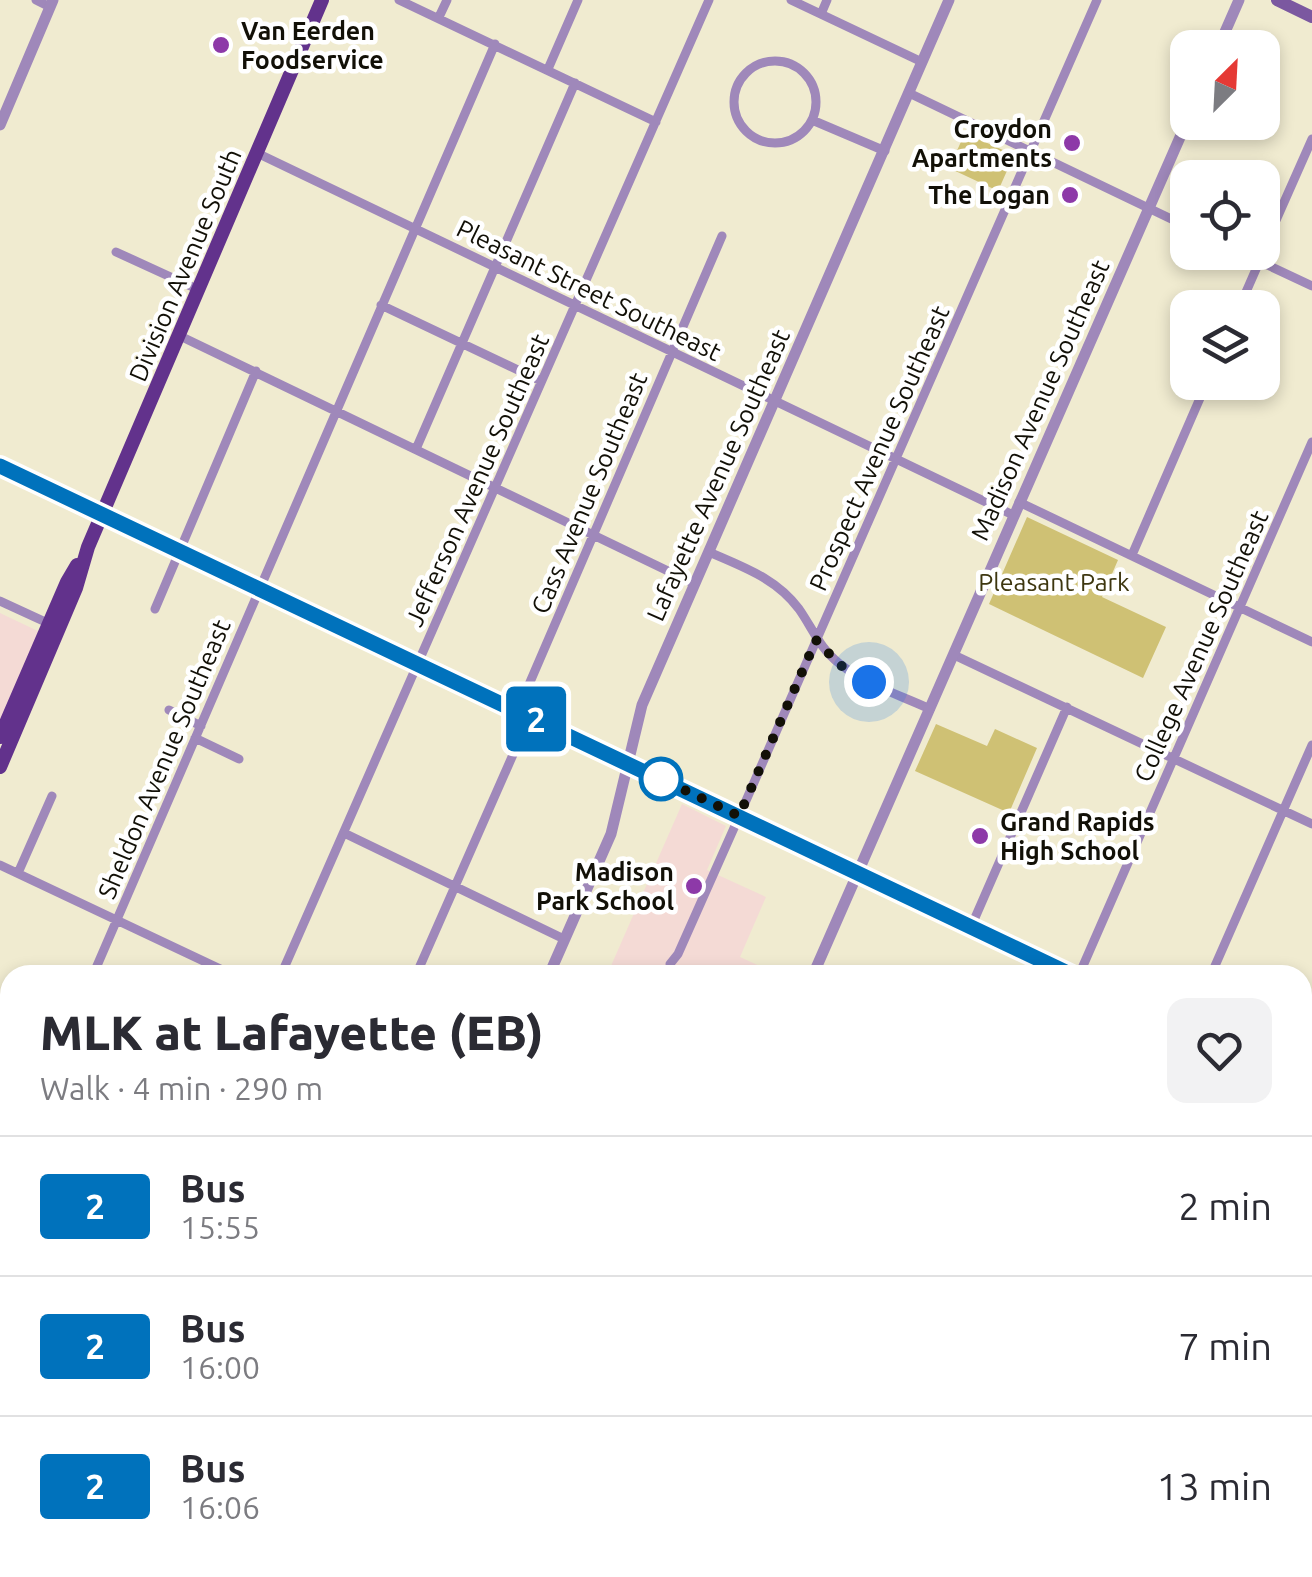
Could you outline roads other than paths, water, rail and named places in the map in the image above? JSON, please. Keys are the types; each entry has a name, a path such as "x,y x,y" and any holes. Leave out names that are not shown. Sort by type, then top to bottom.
{"main road":[{"name":"Division Avenue South","path":"0,738 103,513 322,0"},
{"path":"1277,0 1312,17"},
{"path":"0,466 1051,965"},
{"name":"Division Avenue South","path":"0,767 53,626"}],"street":[{"path":"0,125 51,3 36,0"},
{"path":"399,0 656,122"},
{"path":"439,17 447,0"},
{"path":"548,70 578,0"},
{"name":"Jefferson Avenue Southeast","path":"285,965 709,0"},
{"path":"791,0 922,62"},
{"path":"821,14 827,0"},
{"name":"Lafayette Avenue Southeast","path":"553,965 610,834 642,705 949,0"},
{"name":"Prospect Avenue Southeast","path":"670,964 678,954 1097,0"},
{"path":"1226,30 1239,0"},
{"name":"Sheldon Avenue Southeast","path":"97,965 496,44"},
{"path":"765,62 788,63 798,68 816,98 812,120 788,141 766,143 756,139 735,115 733,104 738,83 765,62"},
{"path":"416,449 575,83"},
{"path":"910,93 1170,218"},
{"path":"812,120 884,152"},
{"path":"1280,212 1312,139"},
{"name":"Madison Avenue Southeast","path":"817,965 1179,140"},
{"name":"Pleasant Street Southeast","path":"257,153 1013,515"},
{"name":"Cass Avenue Southeast","path":"420,965 594,534 722,236"},
{"path":"116,252 199,290"},
{"path":"1280,267 1312,286"},
{"path":"382,305 542,381"},
{"path":"180,336 695,584"},
{"path":"154,609 256,371"},
{"path":"1132,555 1198,400"},
{"name":"College Avenue Southeast","path":"1083,965 1312,442"},
{"path":"1019,502 1312,642"},
{"path":"709,552 781,588 801,612 816,640 851,672 930,709"},
{"path":"0,602 53,626"},
{"path":"954,654 1312,824"},
{"path":"971,928 1067,707"},
{"path":"170,710 200,726"},
{"path":"194,738 239,758"},
{"path":"1215,965 1312,744"},
{"path":"18,873 52,796"},
{"path":"344,834 564,940"},
{"path":"0,866 211,965"}],"place":[{"name":"Van Eerden Foodservice","path":"221,45"},
{"name":"Croydon Apartments","path":"1072,143"},
{"name":"The Logan","path":"1070,195"},
{"name":"Grand Rapids High School","path":"980,836"},
{"name":"Madison Park School","path":"694,886"}],"park label":[{"name":"Pleasant Park","path":"1054,582"}]}
